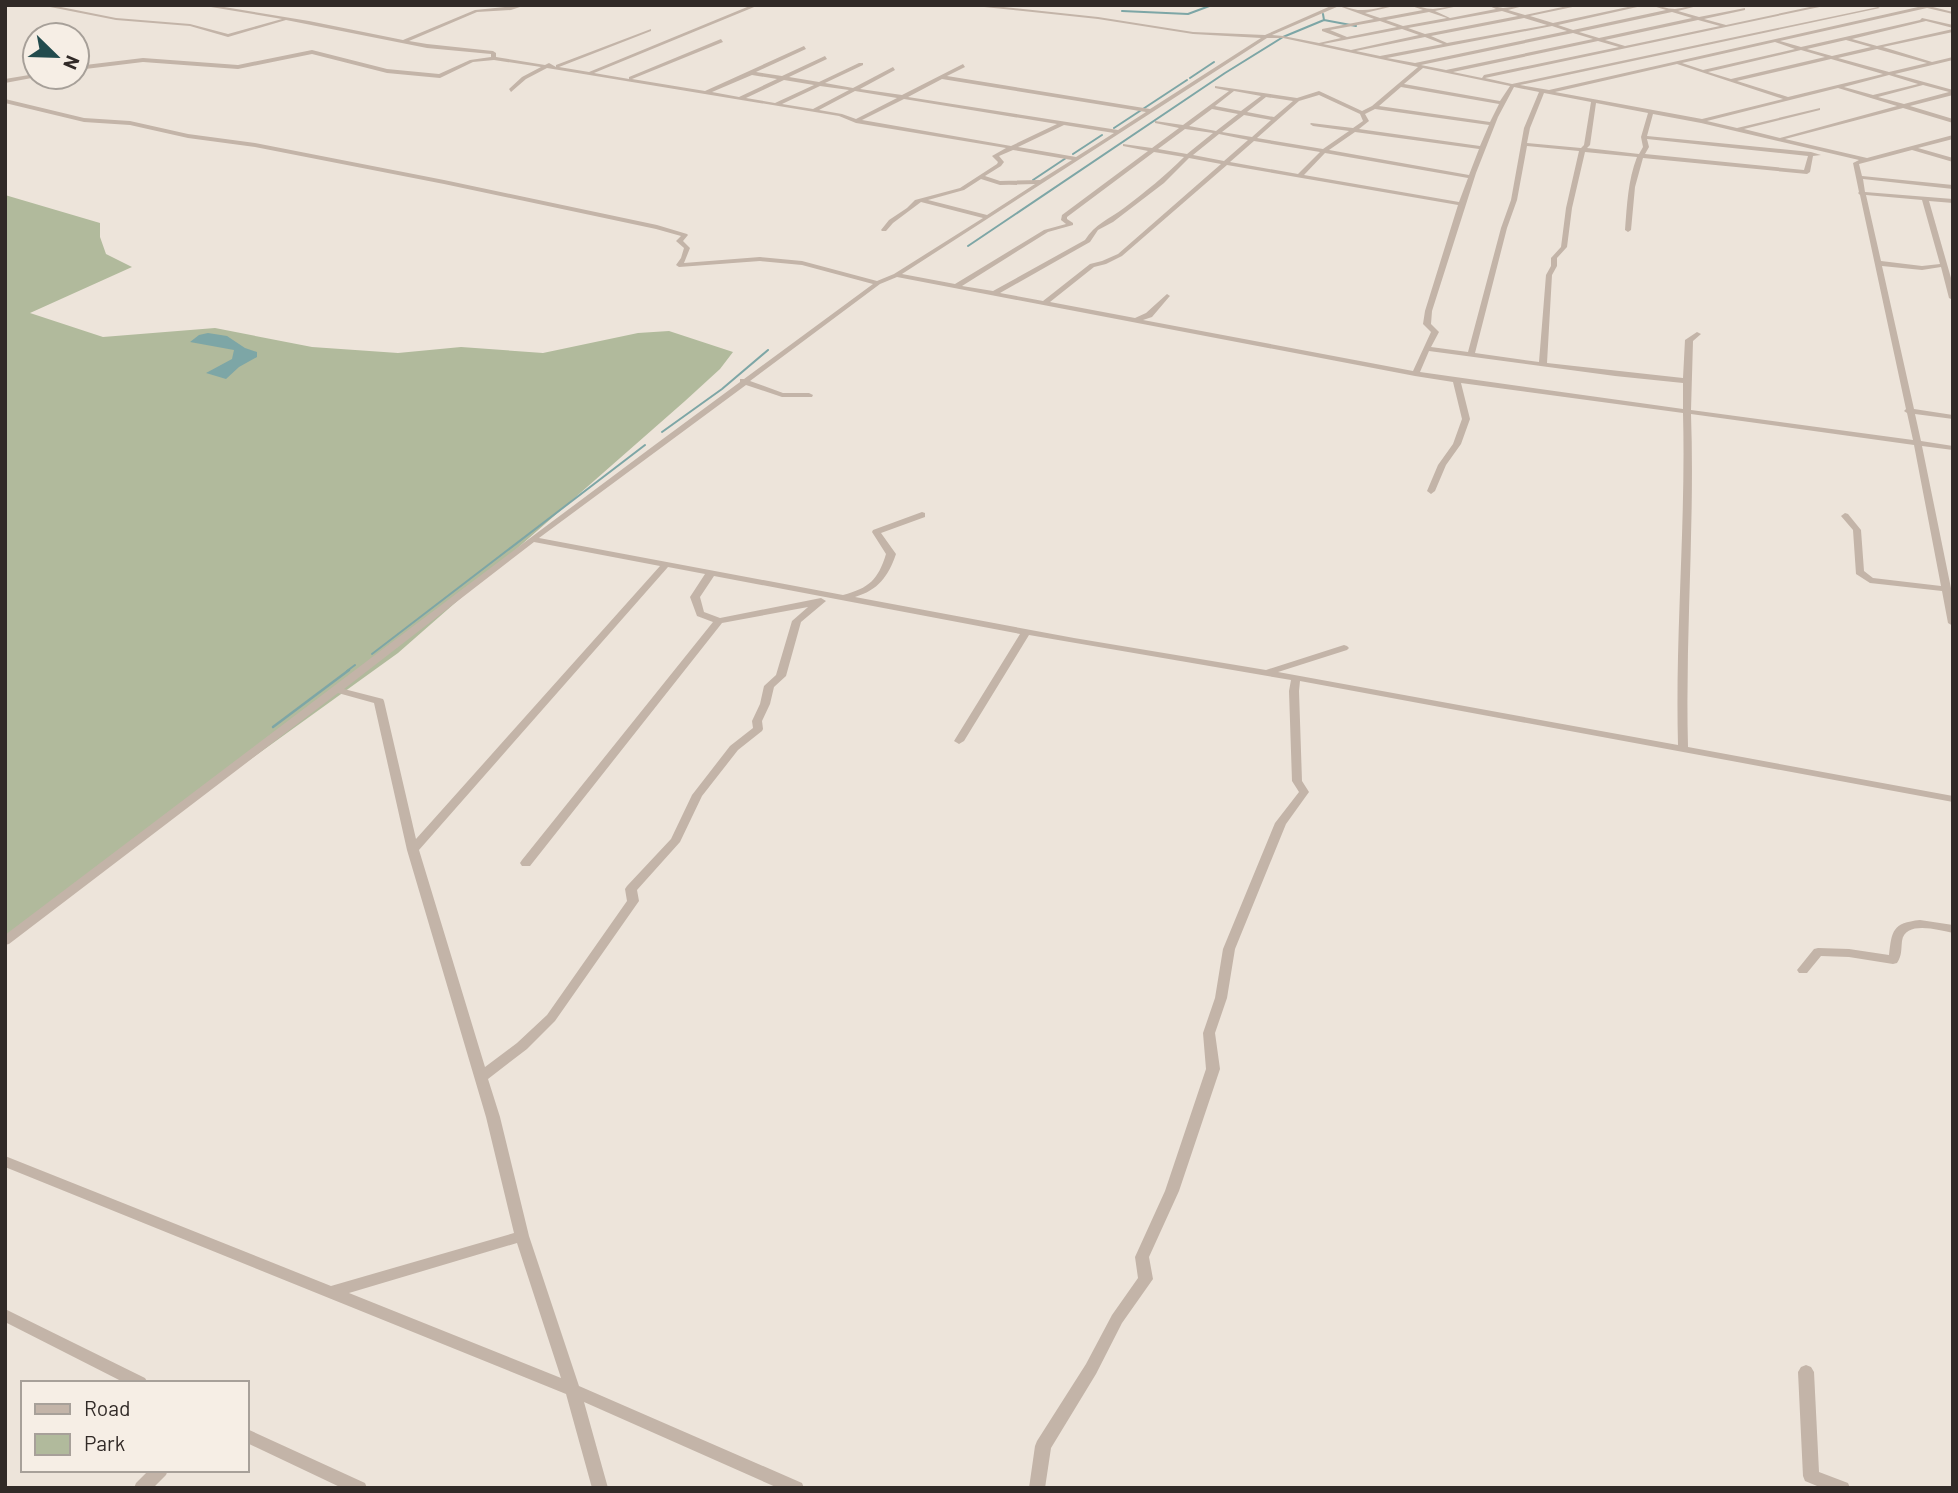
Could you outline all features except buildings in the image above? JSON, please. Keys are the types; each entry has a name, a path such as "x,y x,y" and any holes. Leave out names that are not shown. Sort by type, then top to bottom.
{"street":[{"path":"43,5 116,19 181,24 228,36 287,19"},
{"path":"201,5 401,42 493,53 494,58"},
{"path":"229,9 242,5"},
{"path":"401,42 470,13 515,9 524,5"},
{"path":"589,73 757,5"},
{"path":"967,5 1097,18 1193,33 1268,35 1476,79 1701,121 1866,160"},
{"path":"5,941 532,539 878,283 896,275 988,218 1268,35 1338,5 1572,86"},
{"path":"1359,13 1396,5"},
{"path":"1411,5 1574,58"},
{"path":"1346,38 1324,30 1461,5"},
{"path":"1489,5 1786,98"},
{"path":"1314,44 1525,5"},
{"path":"1348,51 1580,5"},
{"path":"1379,58 1556,25 1644,5"},
{"path":"1652,5 1953,93"},
{"path":"1411,65 1699,5"},
{"path":"1731,5 1933,62"},
{"path":"1476,79 1827,5"},
{"path":"1869,5 1953,29"},
{"path":"1568,6 1779,69"},
{"path":"1544,92 1927,6 1953,13"},
{"path":"1415,374 1434,332 1427,324 1427,305 1435,295 1440,267 1452,240 1461,204 1500,103 1513,85 1878,8"},
{"path":"1443,72 1743,9"},
{"path":"1702,72 1926,20"},
{"path":"1730,81 1953,29"},
{"path":"556,66 649,30"},
{"path":"629,79 721,41"},
{"path":"706,93 804,48"},
{"path":"91,66 143,60 238,66 312,52 400,74 440,76 472,61 494,58 815,110 856,121 1078,159"},
{"path":"739,99 825,58"},
{"path":"1701,121 1953,58"},
{"path":"774,105 861,64"},
{"path":"511,90 522,79 549,65"},
{"path":"856,121 963,66"},
{"path":"1362,113 1374,107 1422,67"},
{"path":"815,110 893,69"},
{"path":"751,73 1119,132"},
{"path":"941,77 1151,111"},
{"path":"1872,97 1922,84"},
{"path":"1399,85 1500,103"},
{"path":"1838,86 1953,121"},
{"path":"1217,87 1297,100"},
{"path":"955,287 1046,231 1071,225 1063,216 1106,187 1233,90"},
{"path":"1471,356 1504,228 1514,200 1527,128 1544,92"},
{"path":"1043,304 1092,265 1104,264 1120,255 1297,100 1319,93 1362,113 1366,121 1324,151 1300,175"},
{"path":"1780,139 1953,93"},
{"path":"993,295 1088,241 1095,229 1120,215 1162,182 1188,156 1265,95"},
{"path":"5,101 84,120 130,123 188,136 255,145 657,227 685,235 679,242 687,248 679,265 761,259 802,263 878,283"},
{"path":"1543,364 1549,275 1554,266 1554,258 1564,247 1569,208 1582,150 1587,145 1594,101"},
{"path":"1212,107 1274,119"},
{"path":"1374,107 1492,124"},
{"path":"1737,129 1818,109"},
{"path":"1628,230 1632,184 1640,156 1646,147 1644,137 1651,111"},
{"path":"1157,122 1472,177"},
{"path":"884,230 887,224 913,207 917,201 962,189 1001,162 995,156 1028,142 1042,131 1064,123"},
{"path":"1313,124 1482,148"},
{"path":"1644,137 1866,160"},
{"path":"1953,137 1856,163 1915,444 1924,472 1953,623"},
{"path":"1524,144 1807,172 1811,155"},
{"path":"1125,145 1461,204"},
{"path":"1912,148 1953,160"},
{"path":"981,177 1000,183 1041,182"},
{"path":"1857,177 1953,187"},
{"path":"1861,193 1953,201"},
{"path":"1925,199 1953,298"},
{"path":"917,201 942,203 988,218"},
{"path":"1877,263 1922,268 1944,265"},
{"path":"896,275 1457,381 1953,448"},
{"path":"1135,321 1149,315 1167,296"},
{"path":"1683,750 1681,666 1688,441 1685,381 1689,340 1697,334"},
{"path":"1428,349 1685,381"},
{"path":"743,381 782,396 809,395"},
{"path":"1431,491 1457,444 1466,419 1457,381"},
{"path":"1908,411 1953,417"},
{"path":"711,573 695,597 700,614 719,621 842,598 870,590 886,570 891,554 876,532 922,514"},
{"path":"1845,516 1857,530 1859,572 1870,580 1947,589"},
{"path":"532,539 1026,632 1296,677 1953,799"},
{"path":"414,850 666,564"},
{"path":"481,1077 522,1046 551,1018 633,901 631,889 676,840 697,795 734,748 758,729 757,721 769,686 780,676 797,621 821,601"},
{"path":"526,863 719,621"},
{"path":"959,741 1026,632"},
{"path":"1267,672 1344,648"},
{"path":"1037,1488 1043,1446 1091,1370 1117,1320 1146,1279 1142,1256 1172,1191 1213,1069 1209,1033 1221,998 1229,949 1281,822 1304,792 1297,781 1294,691 1296,677"},
{"path":"337,690 379,701 414,850 481,1077 522,1236 573,1390 600,1488"},
{"path":"1803,970 1818,952 1849,953 1893,960 1897,953 1896,937 1910,924 1953,929"},
{"path":"5,1161 573,1390 796,1488"},
{"path":"332,1292 522,1236"},
{"path":"5,1315 136,1381"},
{"path":"1806,1372 1811,1476 1842,1488"},
{"path":"248,1436 359,1488"},
{"path":"142,1488 158,1472"}],"green space":[{"path":"5,195 100,223 100,237 106,254 132,267 30,313 103,337 215,328 312,347 398,353 461,347 543,353 638,333 669,331 733,352 720,369 685,401 398,653 5,936"}],"water":[{"path":"208,333 227,336 245,348 257,352 257,357 239,367 226,379 206,373 232,359 234,350 190,342 199,335"}],"waterway":[{"path":"1122,11 1188,14 1212,5"},
{"path":"1323,14 1324,20"},
{"path":"968,246 1225,73 1283,37 1324,20"},
{"path":"1324,20 1356,26"},
{"path":"1190,78 1214,62"},
{"path":"1114,128 1187,80"},
{"path":"1073,154 1102,135"},
{"path":"1033,180 1066,158"},
{"path":"662,432 722,389 768,350"},
{"path":"372,654 645,445"},
{"path":"347,671 355,665"},
{"path":"273,727 349,670"}]}
